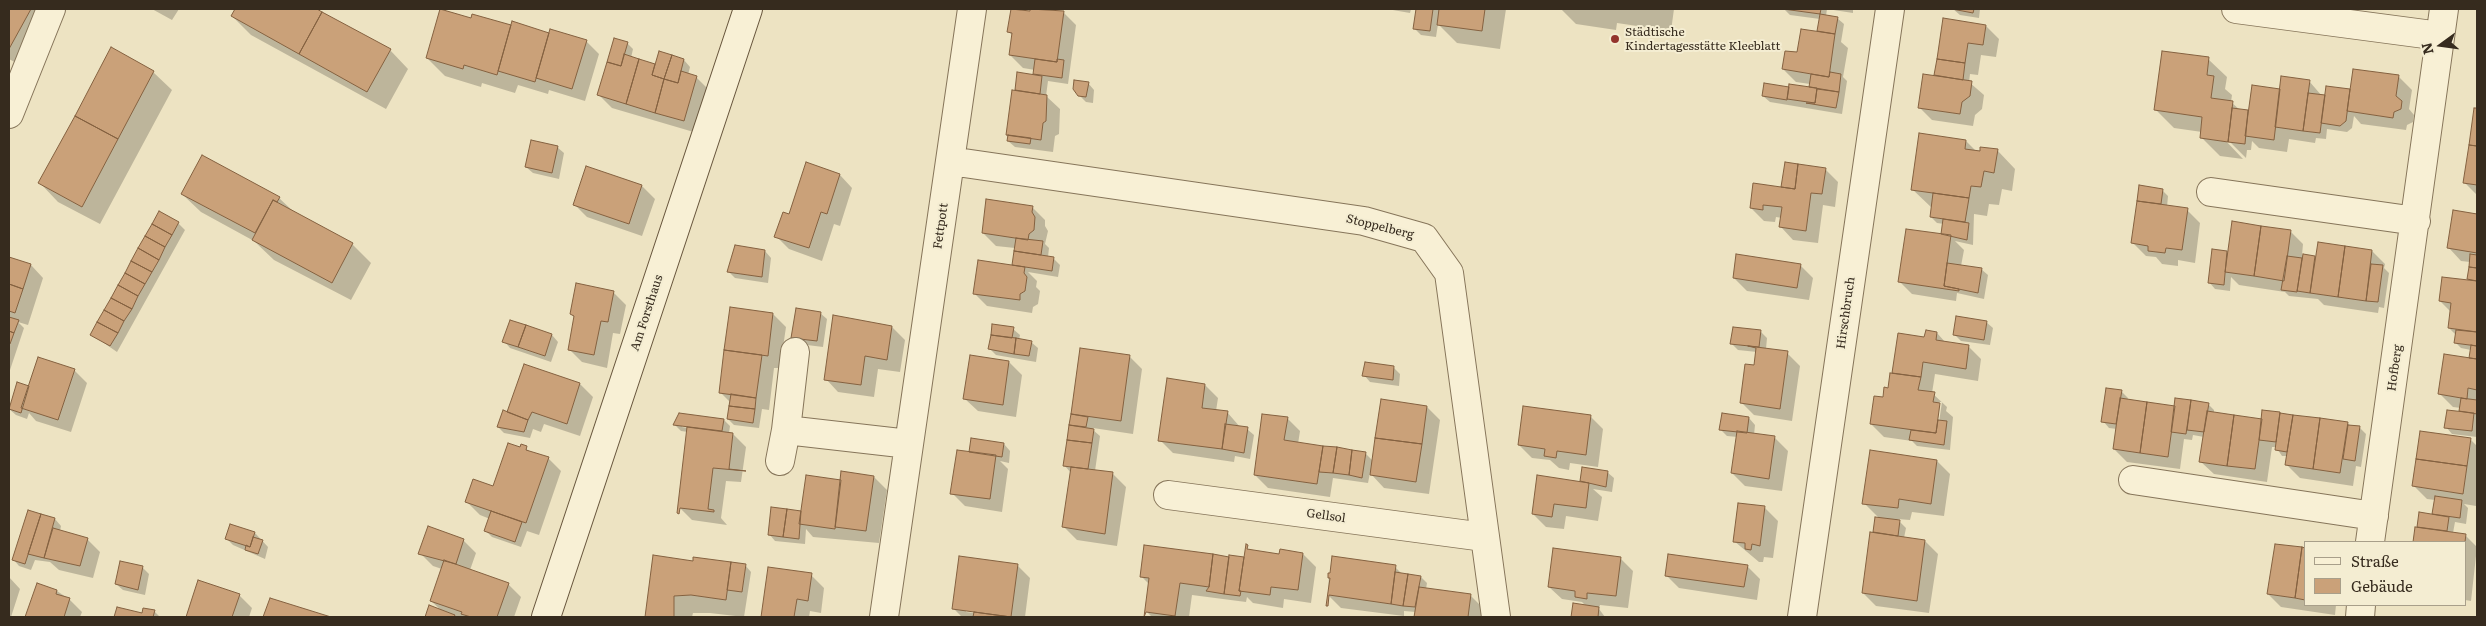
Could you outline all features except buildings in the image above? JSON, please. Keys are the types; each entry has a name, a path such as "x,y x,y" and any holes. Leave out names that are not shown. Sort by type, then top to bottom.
{"street":[{"path":"9,114 51,9"},
{"name":"Am Forsthaus","path":"546,617 748,9"},
{"name":"Fettpott","path":"884,617 972,9"},
{"name":"Hirschbruch","path":"1802,617 1890,9"},
{"path":"2236,9 2440,36"},
{"name":"Hofberg","path":"2133,480 2372,529 2444,9"},
{"name":"Stoppelberg","path":"950,161 1364,221 1424,238 1449,273 1496,617"},
{"path":"2211,192 2416,221"},
{"path":"780,461 786,430 795,352"},
{"path":"786,430 909,444"},
{"name":"Gellsol","path":"1168,495 1484,538"}],"place":[{"name":"Städtische Kindertagesstätte Kleeblatt","path":"1615,39"}]}
